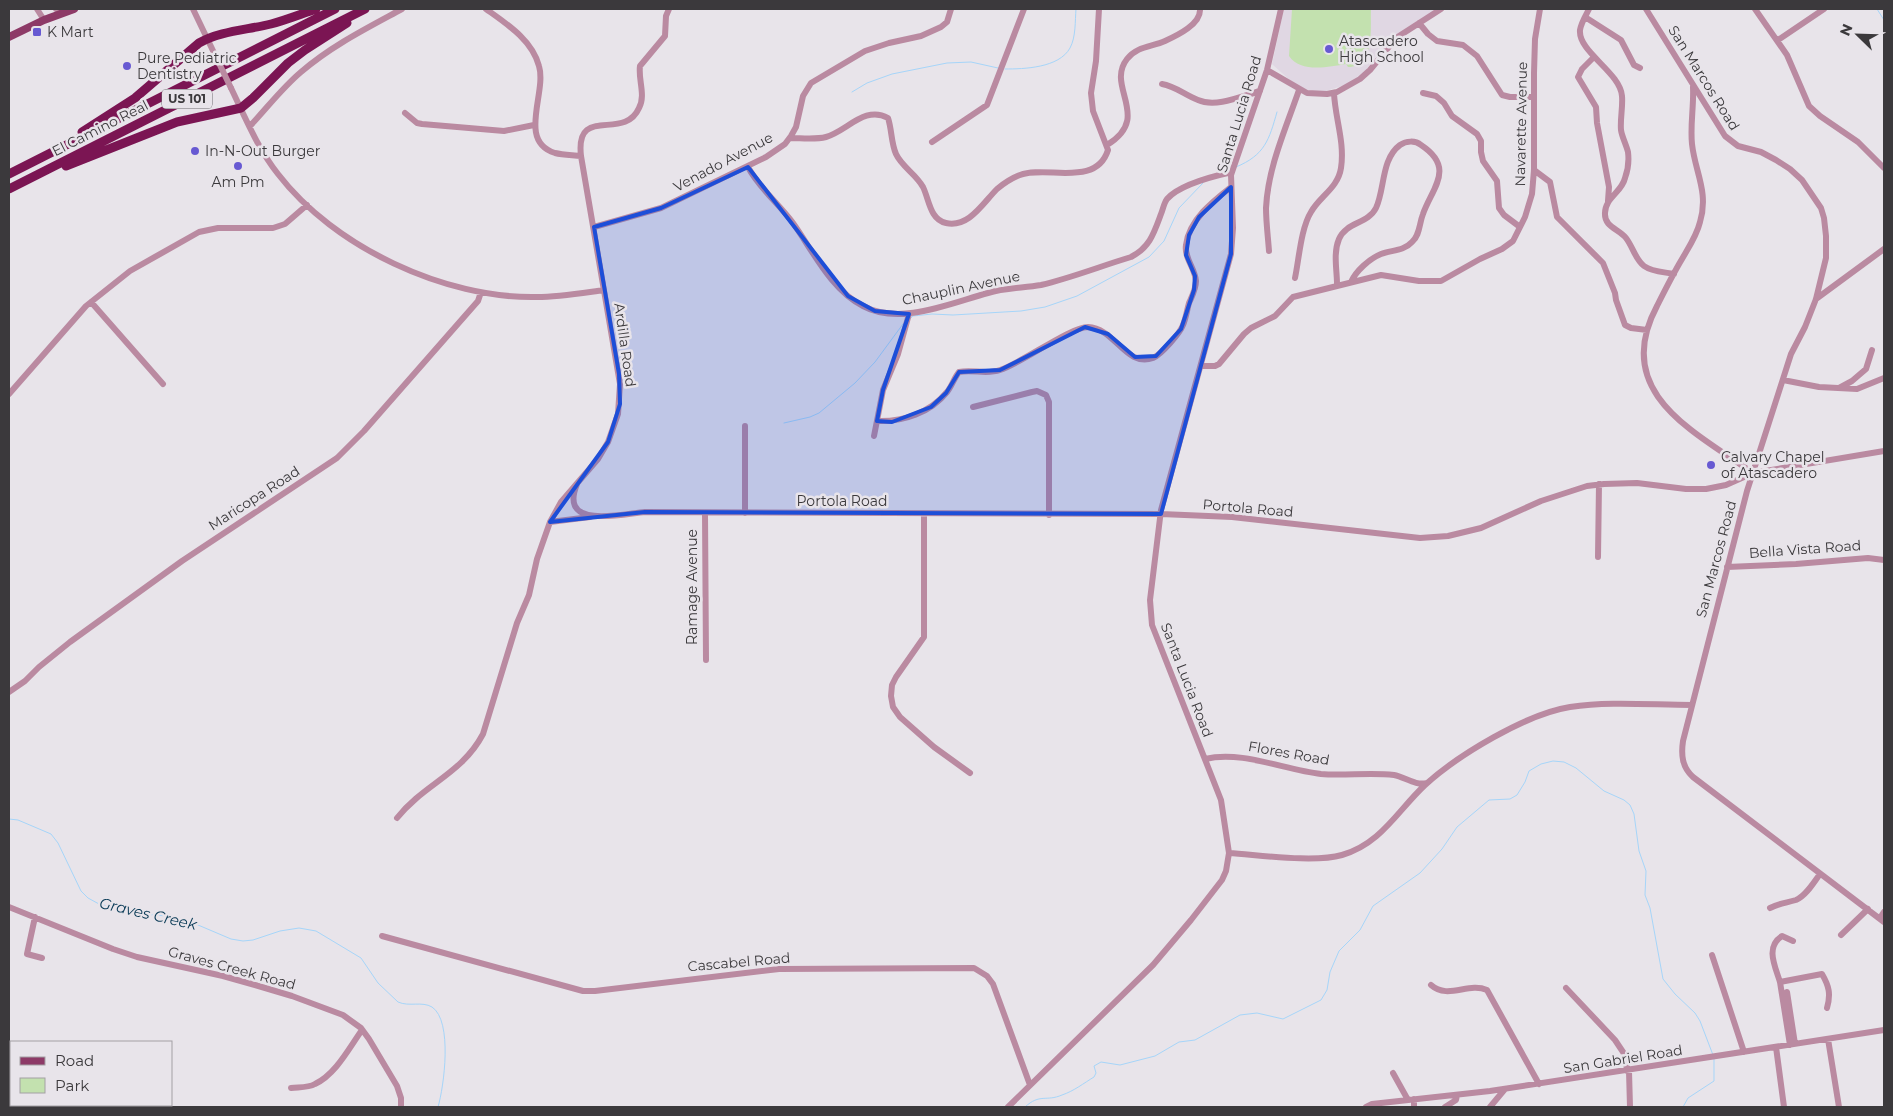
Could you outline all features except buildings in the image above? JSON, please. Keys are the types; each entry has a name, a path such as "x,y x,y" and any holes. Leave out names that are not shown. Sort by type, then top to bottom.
{"highway":[{"path":"51,153 135,98 206,39 219,34 272,24 316,9"},
{"name":"El Camino Real","path":"9,174 335,9"},
{"name":"El Camino Real","path":"9,189 365,9"},
{"path":"30,178 95,156 177,122 241,108 279,71 305,50 369,9"}],"main road":[{"path":"9,37 70,10"}],"street":[{"path":"37,9 44,20"},
{"path":"56,9 70,10"},
{"path":"188,9 206,39"},
{"path":"193,9 206,39 273,168 307,205 345,236 399,266 450,285 481,292 536,297 604,290"},
{"path":"250,126 290,82 316,60 343,42 402,9"},
{"path":"486,9 518,34 529,46 538,61 541,83 534,125 538,139 547,149 557,153 581,156"},
{"name":"Ardilla Road","path":"397,818 420,794 456,769 477,746 483,734 517,623 530,595 537,559 550,522 561,502 608,442 618,414 620,384 581,156 581,138 588,129 595,126 622,123 632,118 638,111 642,98 640,66 664,36 666,16 669,9"},
{"name":"Venado Avenue","path":"594,227 661,208 748,166 780,148 790,138 796,127 803,96 811,83 864,51 921,36 941,28 950,17 951,9"},
{"path":"932,142 987,105 1024,9"},
{"path":"790,138 822,138 863,117 872,114 882,114 888,118 897,155 920,182 928,197 933,213 941,221 951,224 968,219 998,188 1020,175 1083,171 1094,168 1104,159 1108,150 1093,111 1091,93 1096,61 1099,9"},
{"path":"1107,145 1120,136 1128,117 1122,82 1125,61 1128,56 1139,49 1165,41 1192,25 1199,17 1200,9"},
{"name":"Santa Lucia Road","path":"1008,1107 1153,965 1222,880 1226,871 1229,853 1221,800 1151,620 1150,600 1161,514 1231,254 1233,228 1232,172 1267,70 1280,9"},
{"path":"1267,70 1299,90 1313,95 1343,90 1360,79 1379,60 1396,38 1441,9"},
{"name":"Navarette Avenue","path":"1201,366 1215,366 1219,364 1244,334 1251,328 1275,316 1293,297 1316,292 1337,284 1385,274 1403,279 1441,281 1502,249 1513,241 1525,217 1532,194 1534,170 1535,38 1540,9"},
{"path":"1589,9 1581,25 1580,34 1594,57 1615,79 1622,94 1621,132 1628,153 1625,180 1608,201"},
{"name":"San Marcos Road","path":"1646,9 1727,139 1738,146 1761,152 1790,169 1807,187 1821,208 1826,236 1826,252 1816,299 1805,327 1791,354 1753,473 1726,567 1682,748 1683,761 1689,774 1882,920"},
{"path":"1755,9 1778,40 1792,64 1809,106 1820,116 1858,142 1884,168"},
{"path":"1778,40 1824,9"},
{"path":"1585,17 1621,40 1634,65 1640,68"},
{"path":"1419,23 1436,41 1463,45 1478,56 1502,94 1510,97 1534,97"},
{"path":"1594,57 1582,69 1578,77 1596,107 1596,123 1609,187 1608,201 1604,212 1606,220 1611,227 1626,237 1640,262 1647,268 1674,274"},
{"path":"1162,84 1170,85 1200,102 1214,103 1260,91"},
{"path":"1693,86 1692,146 1702,185 1703,207 1701,221 1696,235 1651,318 1643,349 1644,366 1648,382 1656,396 1686,425 1753,473"},
{"path":"1269,250 1266,209 1268,191 1273,166 1299,90"},
{"path":"1295,278 1307,219 1315,206 1334,186 1340,172 1341,138 1334,93"},
{"path":"1423,93 1436,96 1444,103 1452,116 1478,134 1483,161 1497,181 1500,208 1504,215 1520,227"},
{"path":"405,113 422,124 504,131 534,125"},
{"path":"1337,284 1336,252 1341,234 1348,227 1368,217 1375,210 1387,165 1396,149 1407,142 1418,143 1428,150 1436,160 1439,174 1436,190 1423,214 1417,236 1407,247 1373,258 1353,276 1351,282"},
{"name":"Chauplin Avenue","path":"748,166 756,179 790,219 826,271 848,296 858,304 875,311 909,314 990,292 1041,285 1131,257 1142,252 1150,242 1164,205 1172,195 1196,183 1232,172"},
{"path":"1534,170 1550,182 1557,217 1603,263 1625,325 1631,328 1647,330"},
{"path":"877,421 892,422 918,414 931,407 946,393 959,372 965,370 986,374 1000,370 1071,332 1085,327 1098,328 1108,334 1127,353 1135,357 1146,359 1156,356 1181,329 1194,290 1195,276 1186,254 1186,244 1199,216 1231,187"},
{"path":"9,394 72,321 91,302 130,271 203,230 218,228 272,228 285,224 307,205"},
{"path":"1816,299 1884,249"},
{"name":"Maricopa Road","path":"9,692 70,642 182,561 337,458 364,431 478,301 481,292"},
{"path":"91,302 163,384"},
{"path":"874,436 883,390 898,354 909,314"},
{"path":"1838,388 1852,381 1866,369 1872,350"},
{"path":"1783,380 1819,387 1857,389 1884,378"},
{"path":"973,407 1037,391 1046,395 1049,402 1049,515"},
{"path":"745,426 745,513"},
{"name":"Portola Road","path":"550,522 645,512 1161,514 1232,517 1420,538 1448,536 1481,528 1541,501 1569,491 1599,484 1636,483 1686,489 1706,489 1726,485 1753,473 1884,451"},
{"path":"577,484 573,497 575,505 582,514 594,517"},
{"path":"1598,557 1599,484"},
{"name":"Ramage Avenue","path":"705,513 706,660"},
{"path":"924,514 924,638 892,685 893,708 900,718 970,774"},
{"name":"Bella Vista Road","path":"1726,567 1868,558 1884,560"},
{"path":"1229,853 1316,858 1334,857 1349,853 1362,846 1392,823 1427,783 1469,751 1522,723 1556,710 1594,706 1692,705"},
{"name":"Flores Road","path":"1205,759 1219,756 1234,756 1309,772 1394,775 1421,784 1427,783"},
{"path":"1770,908 1782,902 1802,897 1820,874"},
{"name":"Graves Creek Road","path":"9,906 102,945 137,957 223,976 329,1009 352,1020 362,1030 397,1086 401,1098 401,1107"},
{"path":"1842,935 1868,909"},
{"path":"1882,920 1884,912"},
{"path":"35,918 27,954 42,958"},
{"name":"Cascabel Road","path":"382,936 583,991 779,969 974,968 987,976 993,984 1030,1085"},
{"path":"1792,1045 1780,982 1772,952 1776,941 1782,936 1793,941"},
{"path":"1712,955 1744,1052"},
{"path":"1780,982 1822,974 1831,996 1828,1008"},
{"path":"1431,985 1437,990 1449,992 1481,988 1486,990 1539,1084"},
{"path":"1566,988 1616,1040 1625,1055 1630,1107"},
{"path":"1787,992 1792,1045"},
{"path":"291,1088 315,1084 324,1078 337,1065 362,1030"},
{"name":"San Gabriel Road","path":"1366,1107 1372,1104 1505,1089 1628,1071 1884,1030"},
{"path":"1828,1039 1839,1107"},
{"path":"1776,1047 1784,1107"},
{"path":"1393,1073 1414,1107"},
{"path":"1490,1107 1505,1089"},
{"path":"1445,1107 1456,1100 1457,1095"}],"highlighted area":[{"path":"748,167 848,296 875,311 909,314 883,390 877,421 892,422 931,407 946,393 959,372 1000,370 1085,327 1108,334 1135,357 1156,356 1181,329 1194,290 1195,276 1186,255 1189,235 1199,217 1231,187 1231,254 1161,514 645,512 550,522 608,442 620,404 619,374 594,227 661,208"}],"shaded area":[{"name":"Atascadero High School","path":"1284,9 1436,9 1389,40 1362,75 1345,85 1326,91 1308,91 1292,82 1272,64"}],"green space":[{"path":"1292,9 1371,9 1370,44 1363,60 1357,65 1348,67 1346,64 1315,68 1300,65 1294,61 1289,56"}],"waterway":[{"path":"1005,69 1040,66 1058,60 1065,55 1073,39 1076,9"},
{"path":"1877,9 1884,20"},
{"path":"852,92 867,83 892,74 947,63 971,62 998,68"},
{"path":"1236,167 1260,152 1268,139 1277,112"},
{"path":"910,319 913,316 932,314 953,315 1021,311 1045,307 1077,296 1149,257 1164,241 1179,208 1203,183"},
{"path":"784,423 819,413 855,383 875,362 903,324"},
{"path":"1025,1107 1035,1100 1056,1097 1075,1089 1094,1077 1096,1073 1094,1066 1101,1062 1120,1065 1155,1056 1179,1042 1195,1040 1240,1015 1257,1013 1283,1019 1321,1000 1327,990 1330,972 1339,951 1360,930 1373,906 1420,873 1442,849 1457,827 1489,800 1510,799 1517,795 1529,771 1541,764 1553,761 1564,762 1576,768 1604,791 1624,800 1630,805 1634,814 1639,851 1646,871 1645,895 1650,908 1663,979 1675,994 1695,1013 1713,1055"},
{"name":"Graves Creek","path":"9,819 18,820 51,834 58,843 81,891 88,898 99,904 191,922 231,939 243,941 299,928 316,931 361,958 378,983 398,1002 428,1005 439,1014 443,1026 445,1055 443,1085 438,1107"},
{"path":"1683,1107 1688,1098 1714,1081 1714,1058"}],"place":[{"name":"K Mart","path":"37,32"},
{"name":"Atascadero High School","path":"1329,49"},
{"name":"Pure Pediatric Dentistry","path":"127,66"},
{"name":"In-N-Out Burger","path":"195,151"},
{"name":"Am Pm","path":"238,166"},
{"name":"Calvary Chapel of Atascadero","path":"1711,465"}]}
